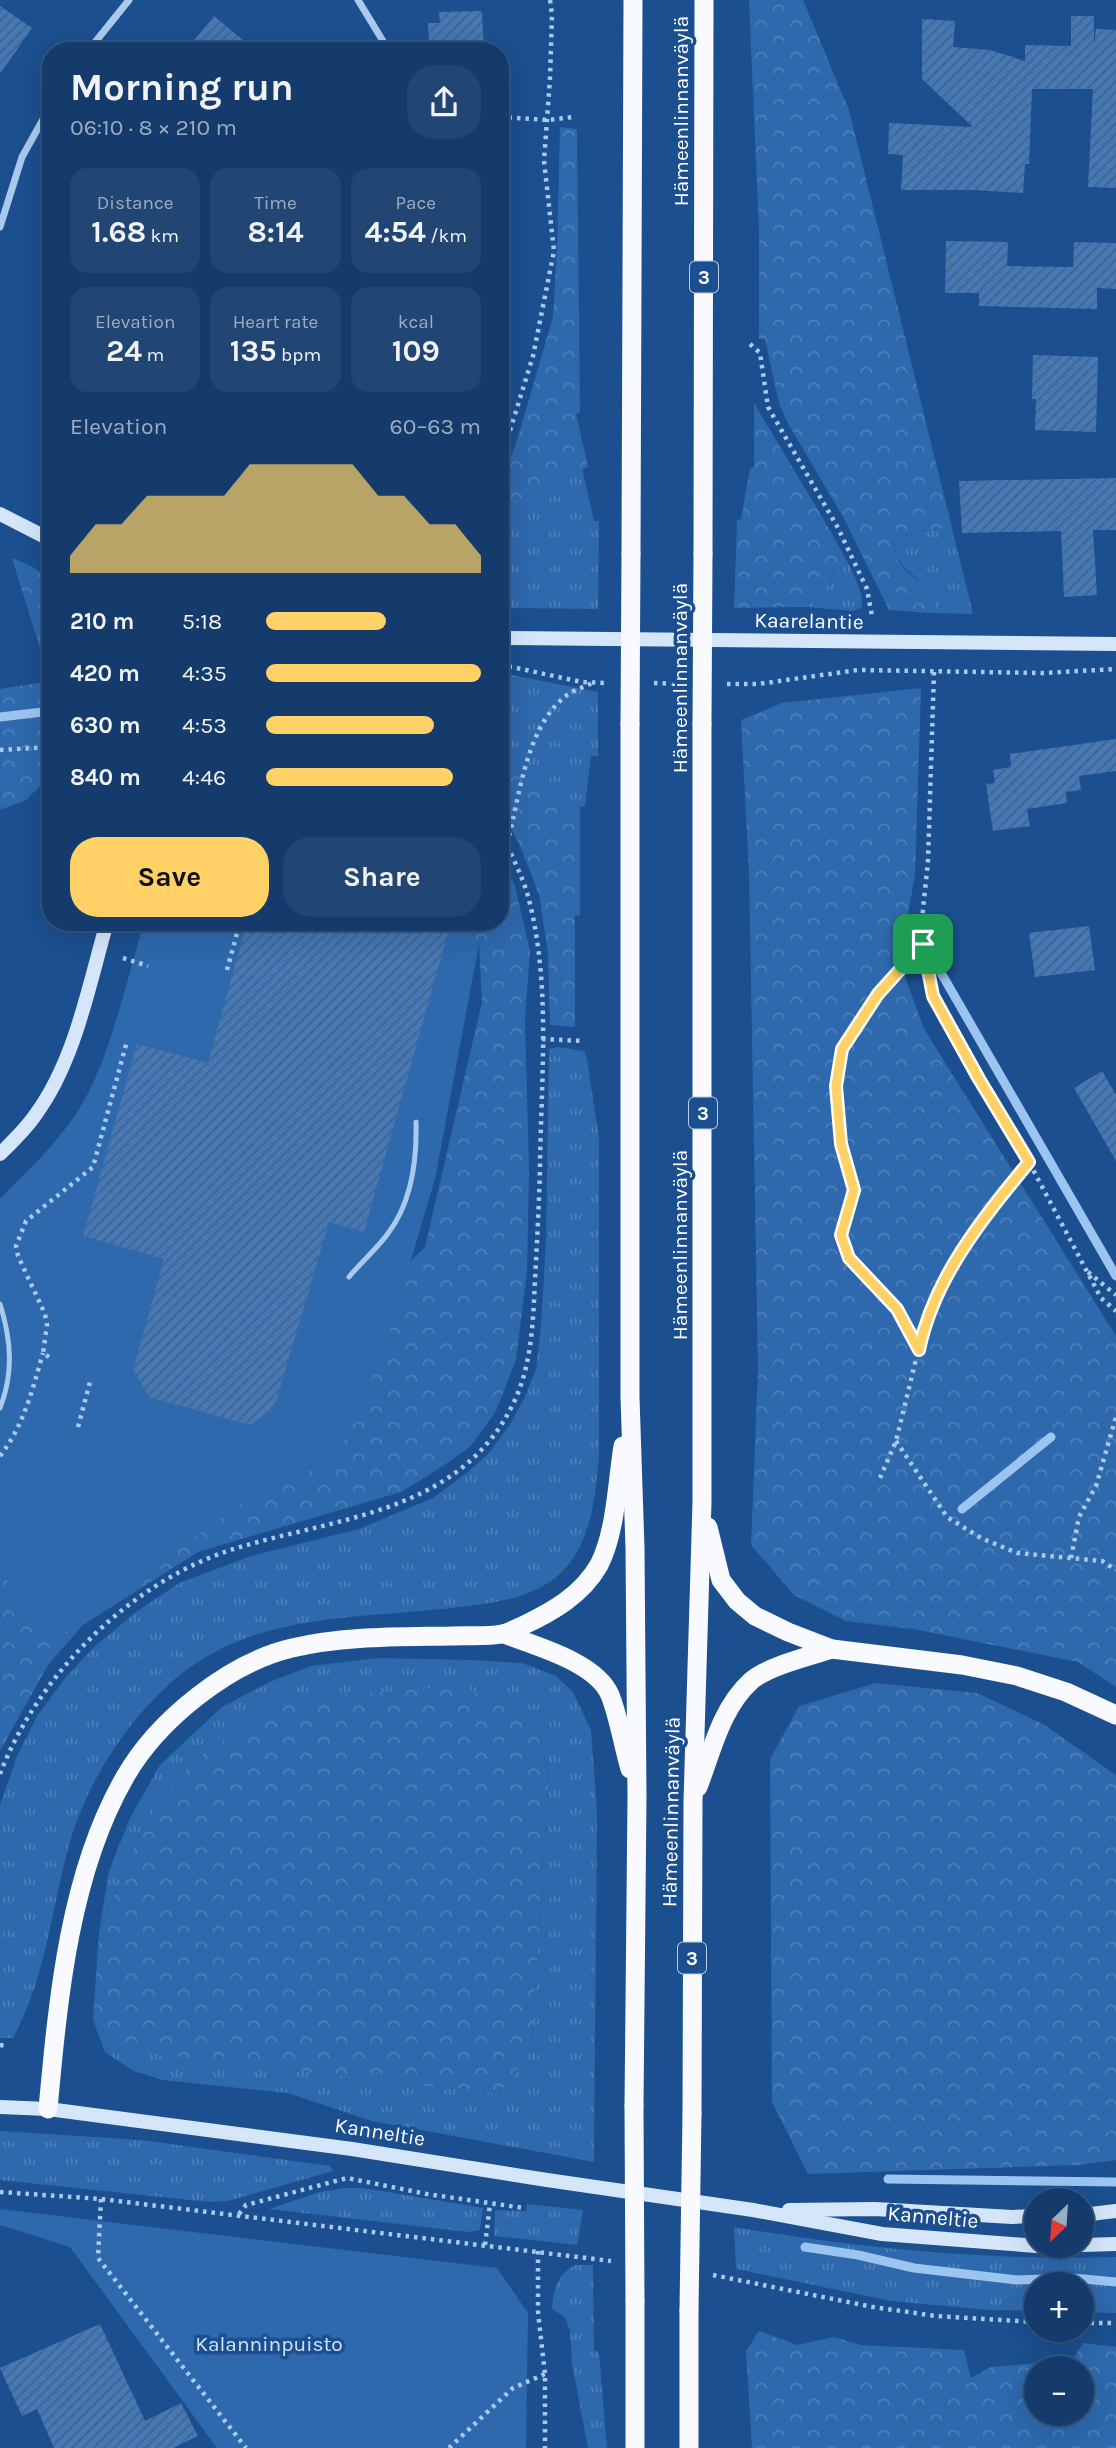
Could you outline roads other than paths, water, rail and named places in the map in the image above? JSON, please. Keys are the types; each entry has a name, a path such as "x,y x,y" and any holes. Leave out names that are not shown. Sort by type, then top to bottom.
{"highway":[{"name":"Hämeenlinnanväylä","path":"633,0 630,1397 635,1548 637,1797 635,2448"},
{"name":"Hämeenlinnanväylä","path":"688,2448 693,1801 702,1502 704,0"},
{"path":"504,1634 552,1612 576,1593 598,1567 608,1543 630,1397"},
{"path":"702,1502 721,1580 737,1601 755,1616 832,1649 962,1665 1017,1676 1066,1692 1116,1715"},
{"path":"48,2109 55,2038 69,1948 94,1843 126,1775 148,1744 197,1698 223,1678 254,1662 291,1648 346,1639 504,1634 559,1654 585,1667 609,1693 637,1797"},
{"path":"693,1801 728,1708 753,1680 789,1662 832,1649"}],"main road":[{"path":"0,514 42,535"},
{"name":"Kaarelantie","path":"509,638 1116,644"},
{"path":"0,1154 36,1115 59,1075 68,1054 104,931"},
{"name":"Kanneltie","path":"0,2107 48,2109 352,2148 753,2210 882,2234 1024,2245"},
{"name":"Kanneltie","path":"753,2210 875,2210 1024,2216"},
{"path":"1094,2214 1116,2211"},
{"path":"1094,2245 1116,2244"}],"street":[{"path":"95,42 129,0"},
{"path":"358,0 384,42"},
{"path":"0,227 22,157 42,121"}],"lane":[{"path":"349,1277 388,1234 403,1210 412,1179 417,1145 416,1122"},
{"path":"0,1304 7,1325 10,1361 0,1408"}],"waterway":[{"path":"0,717 42,712"},
{"path":"929,952 1116,1276"},
{"path":"962,1509 1051,1437"},
{"path":"888,2179 1116,2182"},
{"path":"805,2247 858,2255 914,2268 1017,2280 1073,2278 1116,2282"}],"park label":[{"name":"Kalanninpuisto","path":"269,2344"}]}
